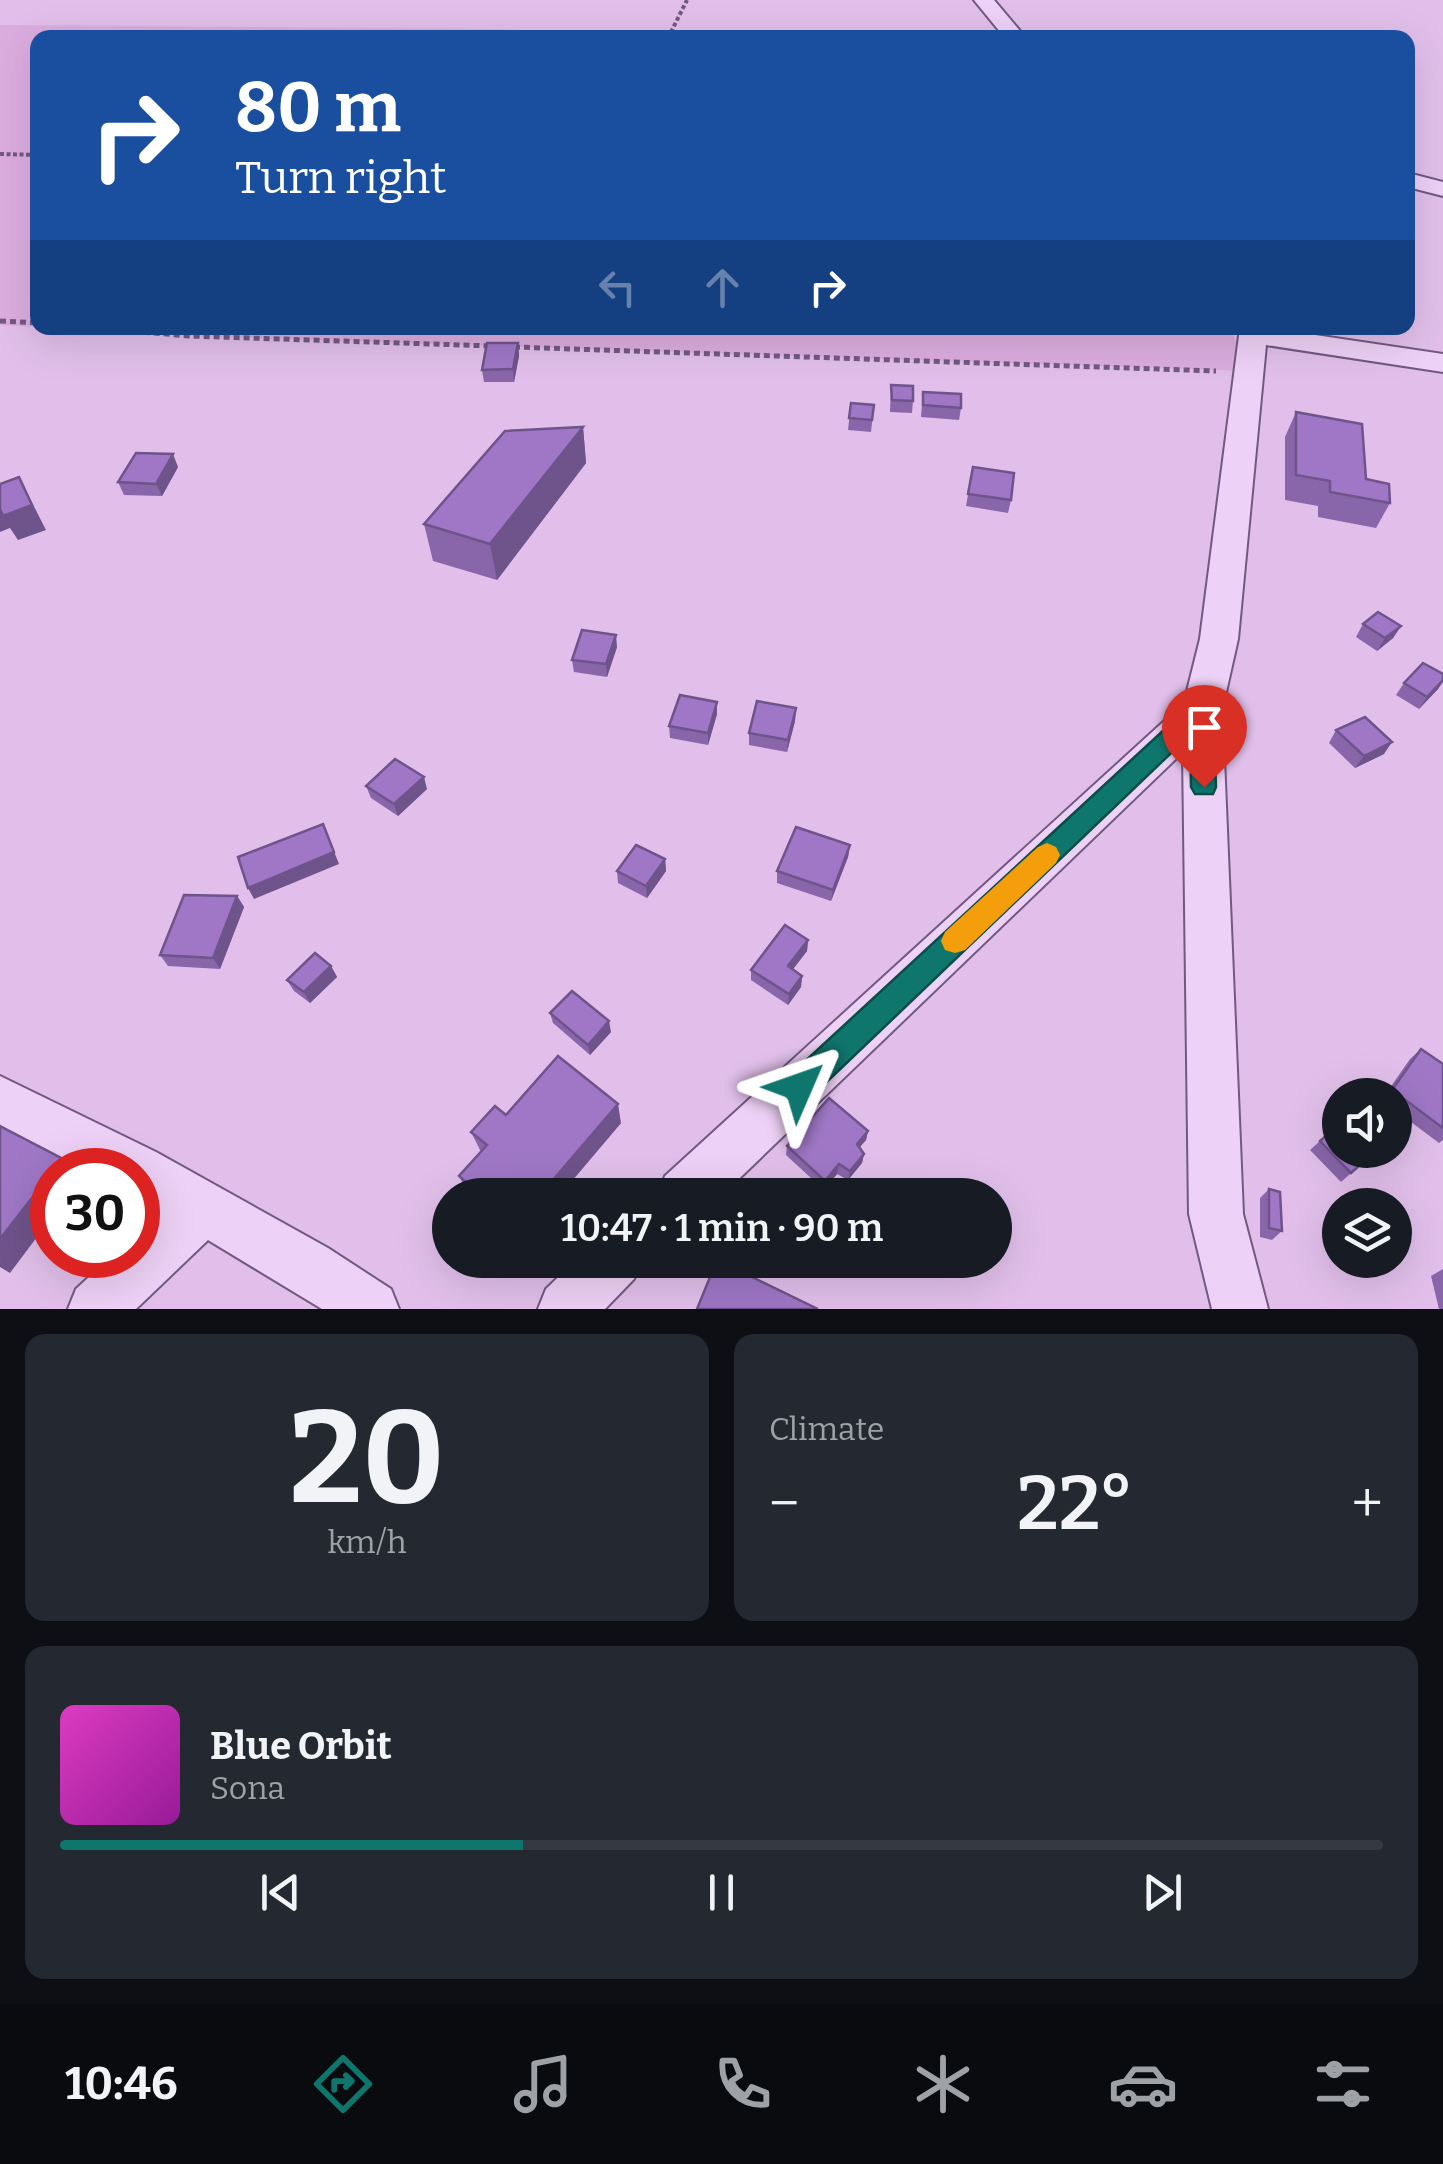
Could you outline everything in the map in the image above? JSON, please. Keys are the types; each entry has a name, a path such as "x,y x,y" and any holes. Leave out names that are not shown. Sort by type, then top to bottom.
{"street":[{"path":"984,0 1009,30"},
{"path":"1415,182 1443,189"},
{"path":"1240,1309 1216,1214 1202,710 1219,638 1255,335"},
{"path":"1278,335 1443,363"},
{"path":"702,1178 1202,710"},
{"path":"0,1101 93,1148"},
{"path":"160,1183 309,1267 371,1309"},
{"path":"96,1309 204,1207"},
{"path":"566,1309 596,1278"}],"path":[{"path":"672,30 687,0"},
{"path":"0,154 30,156"},
{"path":"0,321 30,323"},
{"path":"178,335 1252,372"}],"shaded area":[{"path":"0,25 524,30 30,30 30,327 0,325"},
{"path":"170,335 1233,335 1248,371"}],"building":[{"path":"487,343 518,343 513,369 482,370"},
{"path":"891,385 913,386 913,401 892,400"},
{"path":"923,392 961,394 961,408 923,405"},
{"path":"851,403 874,405 872,420 849,418"},
{"path":"1296,412 1362,424 1366,479 1389,484 1390,503 1330,492 1330,481 1296,475"},
{"path":"583,427 490,544 424,524 505,431"},
{"path":"136,453 173,454 156,484 118,482"},
{"path":"973,467 1014,473 1011,500 968,494"},
{"path":"19,477 32,505 3,516 0,484"},
{"path":"1378,612 1401,626 1385,638 1363,624"},
{"path":"582,630 616,635 606,664 572,660"},
{"path":"1423,663 1443,674 1443,680 1427,697 1404,683"},
{"path":"680,695 717,702 708,733 669,726"},
{"path":"757,701 796,708 788,740 749,733"},
{"path":"1365,717 1392,742 1364,756 1336,730"},
{"path":"395,759 424,777 394,804 366,786"},
{"path":"323,824 334,852 248,888 238,857"},
{"path":"796,827 850,845 833,890 777,871"},
{"path":"636,845 665,859 646,886 617,871"},
{"path":"184,895 237,896 213,958 160,955"},
{"path":"785,925 808,940 788,966 802,976 789,994 751,970"},
{"path":"315,953 331,966 304,992 287,980"},
{"path":"572,991 609,1021 588,1045 550,1013"},
{"path":"1421,1049 1443,1064 1443,1128 1412,1105 1412,1078 1400,1078"},
{"path":"558,1056 618,1104 555,1178 461,1178 459,1176 487,1145 471,1132 495,1106 506,1115"},
{"path":"829,1098 868,1131 857,1144 864,1154 850,1171 839,1164 827,1178 822,1178 787,1146"},
{"path":"0,1126 42,1148 30,1148 30,1200 0,1239"},
{"path":"1269,1189 1280,1192 1282,1231 1269,1228"},
{"path":"710,1278 754,1278 818,1309 697,1309"}],"slow traffic":[{"path":"955,941 1047,855"}],"route":[{"path":"799,1087 1202,710 1204,787"}]}
